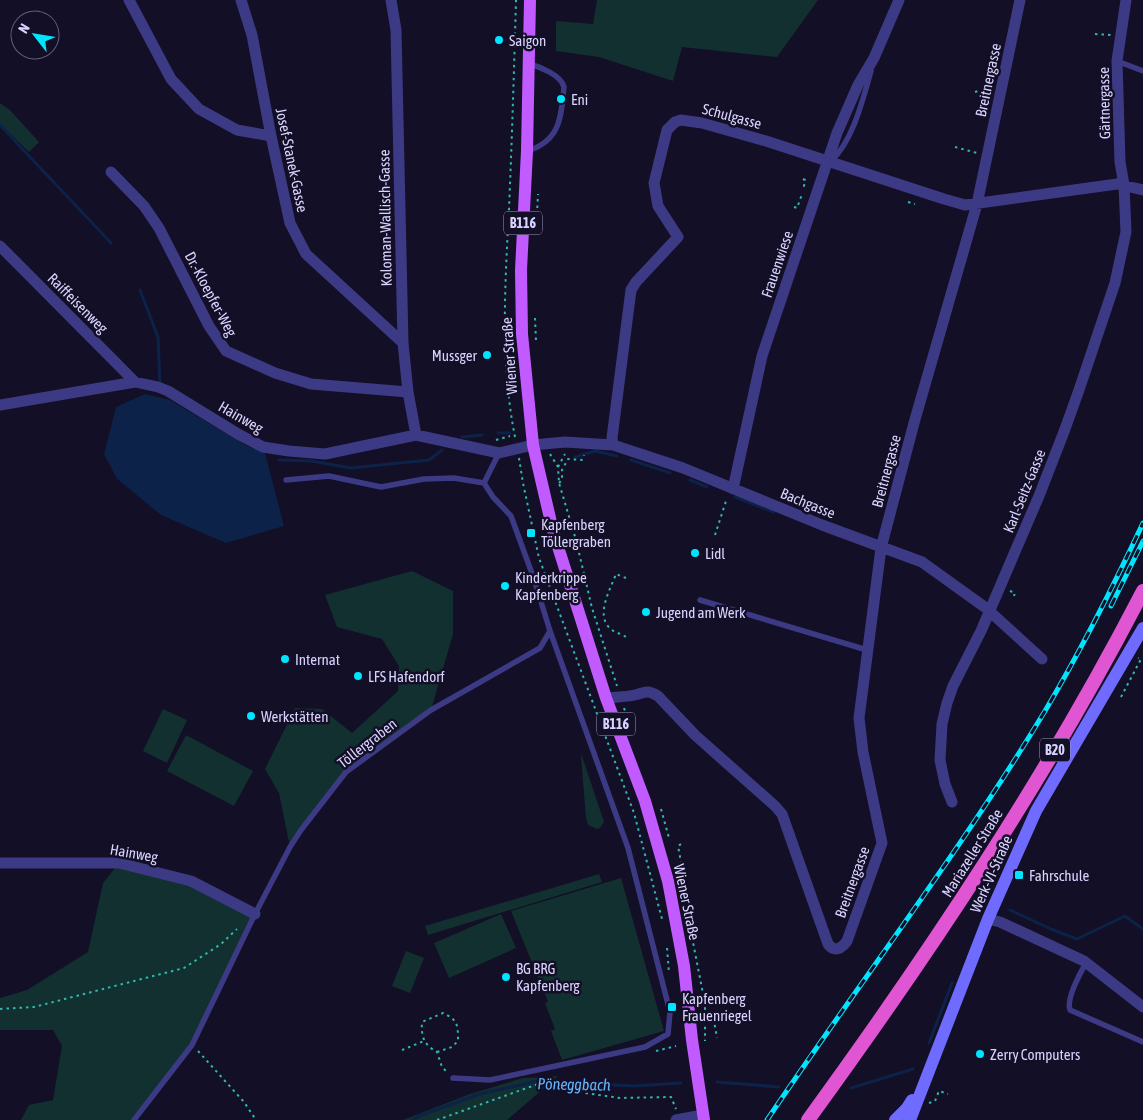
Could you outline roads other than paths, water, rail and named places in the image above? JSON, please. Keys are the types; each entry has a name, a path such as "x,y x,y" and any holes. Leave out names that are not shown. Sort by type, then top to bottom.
{"highway":[{"name":"Mariazeller Straße","path":"808,1120 901,991 959,905 1077,712 1143,591"}],"main road":[{"name":"Wiener Straße","path":"530,0 528,150 521,270 522,334 539,445 553,531 606,698 645,801 668,881 684,966 703,1118"},
{"name":"Werk-VI-Straße","path":"910,1120 988,919 1036,812 1143,628"},
{"path":"895,1120 907,1108 923,1084"}],"street":[{"path":"129,0 171,79 199,108 237,130 271,136"},
{"name":"Josef-Stanek-Gasse","path":"241,0 252,35 290,223 306,254 403,343"},
{"name":"Koloman-Wallisch-Gasse","path":"391,0 396,30 403,343 408,392 416,435"},
{"name":"Frauenwiese","path":"734,488 762,356 830,161 837,133 858,85 874,58 899,0"},
{"name":"Breitnergasse","path":"606,698 635,695 643,692 653,693 658,696 694,735 776,806 782,814 828,944 833,949 838,949 847,941 882,844 863,752 859,718 881,548 914,423 977,204 1020,0"},
{"name":"Gärtnergasse","path":"1124,185 1120,162 1117,61 1126,0"},
{"name":"Schulgasse","path":"613,445 613,428 631,290 636,282 678,237 658,206 654,183 666,134 670,125 674,122 686,120 702,123 830,161 965,205 1118,184 1124,185"},
{"name":"Dr.-Kloepfer-Weg","path":"111,172 144,206 159,228 209,326 226,351 275,373 311,384 408,392"},
{"path":"1124,185 1143,190"},
{"name":"Karl-Seitz-Gasse","path":"952,802 940,760 942,724 953,686 981,631 1042,488 1079,390 1115,283 1126,232 1124,185"},
{"name":"Raiffeisenweg","path":"0,246 135,382"},
{"name":"Hainweg","path":"0,405 135,382 163,389 263,447 325,454 416,435 499,453 539,445"},
{"name":"Bachgasse","path":"539,445 565,442 613,445 683,468 881,548 922,562 956,585 989,611 1042,659"},
{"name":"Hainweg","path":"0,863 119,863 191,881 255,914"},
{"path":"988,919 1000,922 1085,962 1143,1007"},
{"path":"677,1119 703,1118"}],"lane":[{"path":"1117,61 1143,72"},
{"path":"528,150 538,147 546,141 560,122 564,87 563,82 540,66 530,64"},
{"path":"484,483 499,453"},
{"path":"286,480 329,476 381,486 424,479 454,478 484,483 493,497 511,516 628,848 670,1012 668,1034 645,1047 490,1080 453,1078"},
{"path":"700,600 867,650"},
{"name":"Töllergraben","path":"134,1120 192,1044 255,914 300,830 346,772 431,710 540,648 550,631"},
{"path":"1085,962 1070,998 1068,1006 1070,1010 1143,1042"}],"water":[{"path":"145,394 170,400 249,447 264,449 284,526 226,543 161,515 117,479 104,454 116,407"}],"waterway":[{"path":"0,125 111,243"},
{"path":"140,290 158,337 160,386"},
{"path":"498,433 510,433"},
{"path":"462,437 482,435"},
{"path":"279,460 311,461 351,468 429,460 442,450"},
{"path":"575,457 595,451 617,456"},
{"path":"631,460 670,473"},
{"path":"690,480 707,487"},
{"path":"735,497 774,512"},
{"name":"Pöneggbach","path":"1010,910 1077,939 1125,916 1143,929"},
{"name":"Pöneggbach","path":"929,1043 952,983"},
{"name":"Pöneggbach","path":"851,1088 913,1069"},
{"name":"Pöneggbach","path":"413,1120 419,1116 480,1094 538,1081 634,1086 681,1083"},
{"name":"Pöneggbach","path":"717,1082 779,1087"}],"railway":[{"path":"767,1120 979,815 1045,711 1108,595 1143,523"},
{"path":"1111,606 1143,541"}],"place":[{"name":"Saigon","path":"499,40"},
{"name":"Eni","path":"561,99"},
{"name":"Mussger","path":"487,355"},
{"name":"Kapfenberg Töllergraben","path":"531,533"},
{"name":"Lidl","path":"695,553"},
{"name":"Kinderkrippe Kapfenberg","path":"505,586"},
{"name":"Jugend am Werk","path":"646,612"},
{"name":"Internat","path":"285,659"},
{"name":"LFS Hafendorf","path":"358,676"},
{"name":"Werkstätten","path":"251,716"},
{"name":"Fahrschule","path":"1019,875"},
{"name":"BG BRG Kapfenberg","path":"506,977"},
{"name":"Kapfenberg Frauenriegel","path":"672,1007"},
{"name":"Zerry Computers","path":"980,1054"}]}
